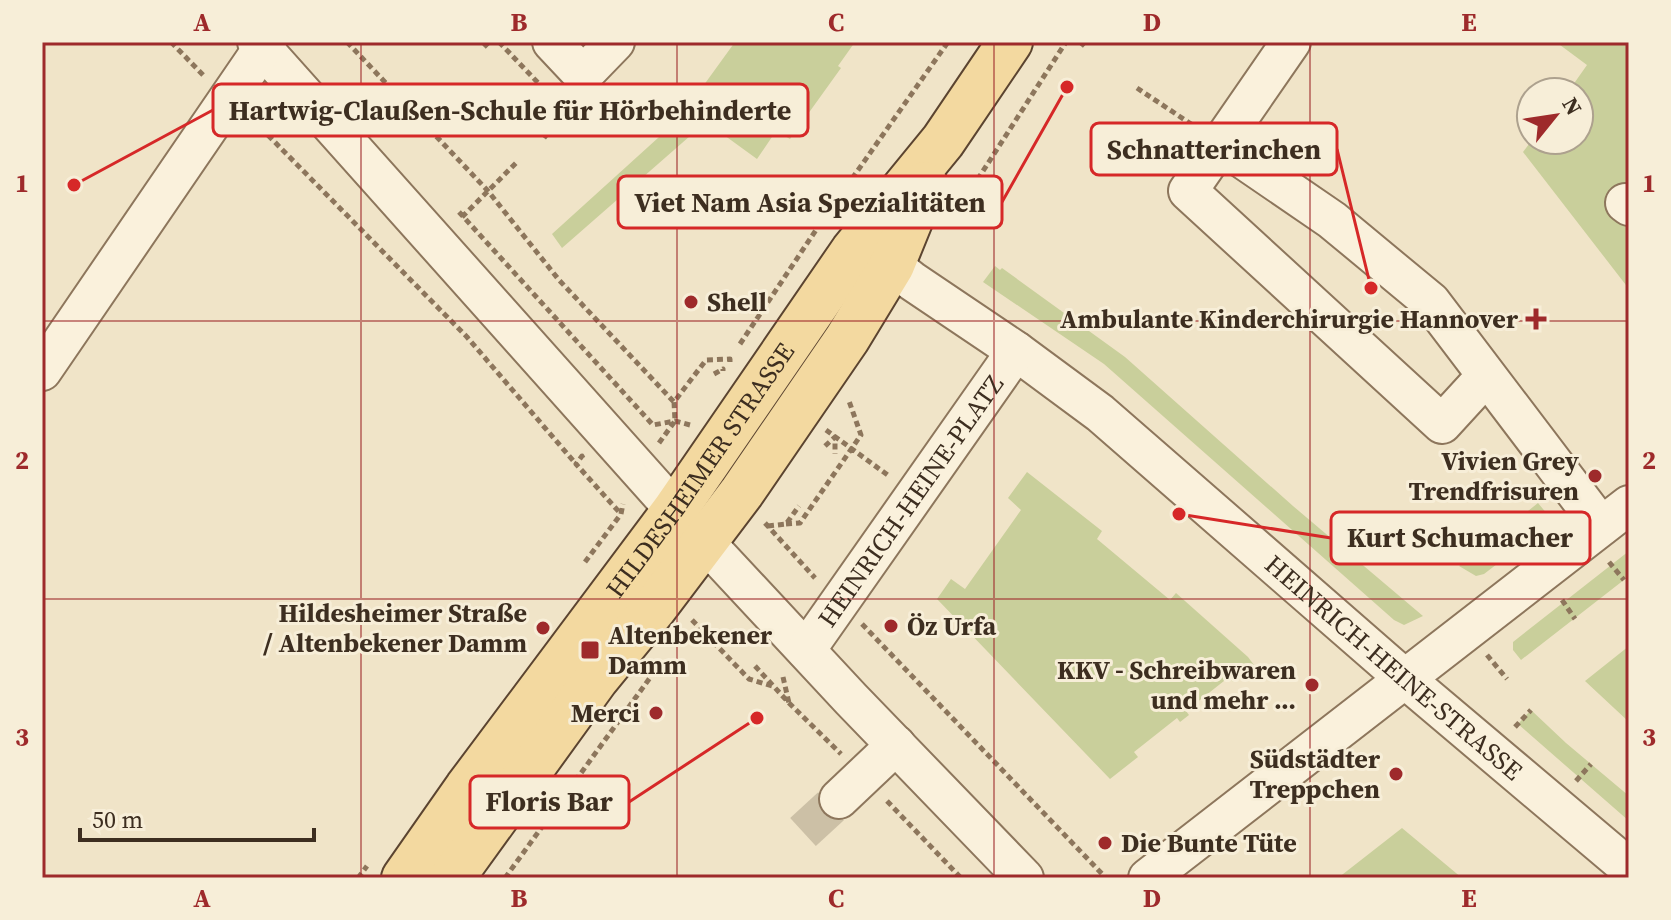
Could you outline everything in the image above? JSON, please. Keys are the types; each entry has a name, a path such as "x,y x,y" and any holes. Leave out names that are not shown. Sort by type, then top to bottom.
{"main road":[{"name":"HILDESHEIMER STRASSE","path":"404,878 467,788 675,510 853,251 943,141 1010,42"},
{"name":"HILDESHEIMER STRASSE","path":"452,878 596,679 655,607 718,556 754,509 847,339 892,265 943,141"}],"street":[{"path":"552,42 583,75 615,42"},
{"path":"1291,42 1188,191 1442,424 1486,376"},
{"path":"42,371 229,99 262,44 675,510 1024,878"},
{"path":"1148,878 1615,516 1486,376 1431,302 1335,216 1221,144"},
{"name":"HEINRICH-HEINE-STRASSE","path":"892,265 1100,413 1404,678 1629,868"},
{"name":"HEINRICH-HEINE-PLATZ","path":"806,650 1016,351"},
{"path":"839,799 896,745"}],"path":[{"path":"171,42 258,124 467,337 621,514"},
{"path":"347,42 488,191 559,280 674,402 675,421 711,457"},
{"path":"499,42 566,112"},
{"path":"738,346 948,42"},
{"path":"1080,42 1087,48"},
{"path":"1137,88 1221,144"},
{"path":"537,105 547,94"},
{"path":"436,243 518,161"},
{"path":"453,206 653,425 675,421"},
{"path":"674,402 706,360 730,359 723,369"},
{"path":"754,509 786,524 800,523 861,435 848,396"},
{"path":"818,425 916,494"},
{"path":"825,446 835,437"},
{"path":"835,437 835,454"},
{"path":"576,464 582,456 586,460"},
{"path":"786,524 799,506"},
{"path":"718,556 754,509"},
{"path":"754,509 823,587 841,601 1106,878"},
{"path":"697,612 691,620 749,679 773,686"},
{"path":"755,666 789,703"},
{"path":"505,878 654,671"}],"green space":[{"path":"735,42 855,42 838,66 841,68 790,139 776,131 757,159 706,122 562,248 552,234 680,118"},
{"path":"1556,42 1629,42 1629,289 1526,156 1595,156 1595,76 1579,76 1587,65"},
{"path":"995,266 1125,357 1423,616 1404,625 1394,620 1104,364 983,282"},
{"path":"1027,472 1102,531 1097,539 1170,600 1176,593 1254,665 1233,682 1229,677 1186,711 1189,715 1180,722 1177,718 1134,752 1138,757 1110,779 937,599 951,579 965,589 1021,510 1008,498"},
{"path":"1538,503 1553,521 1484,574 1476,576 1459,566"},
{"path":"1629,551 1629,576 1521,660 1513,650 1513,642"},
{"path":"1629,646 1629,722 1585,681"},
{"path":"1531,710 1629,796 1629,821 1518,724"},
{"path":"1402,828 1462,878 1338,878"}],"tunnel":[{"path":"803,832 839,799"}],"place":[{"name":"Viet Nam Asia Spezialitäten","path":"1067,87"},
{"name":"Hartwig-Claußen-Schule für Hörbehinderte","path":"74,185"},
{"name":"Schnatterinchen","path":"1371,288"},
{"name":"Shell","path":"691,302"},
{"name":"Ambulante Kinderchirurgie Hannover","path":"1536,319"},
{"name":"Vivien Grey Trendfrisuren","path":"1595,476"},
{"name":"Kurt Schumacher","path":"1179,514"},
{"name":"Öz Urfa","path":"891,626"},
{"name":"Hildesheimer Straße / Altenbekener Damm","path":"543,628"},
{"name":"Altenbekener Damm","path":"590,650"},
{"name":"KKV - Schreibwaren und mehr ...","path":"1312,685"},
{"name":"Merci","path":"656,713"},
{"name":"Floris Bar","path":"757,718"},
{"name":"Südstädter Treppchen","path":"1396,774"},
{"name":"Die Bunte Tüte","path":"1105,843"}]}
